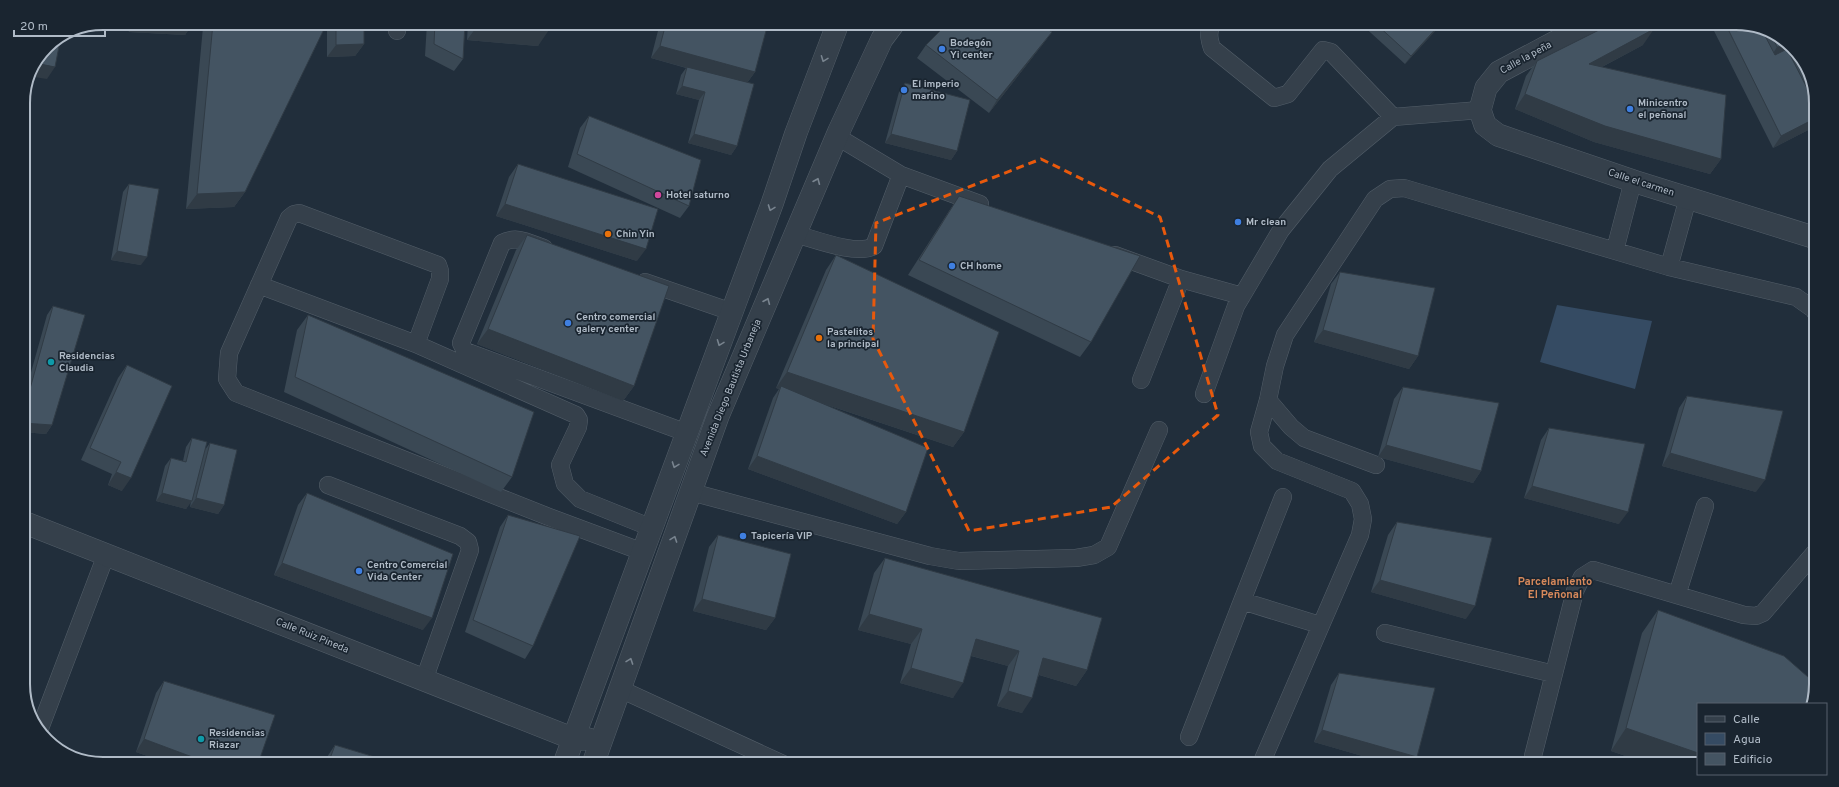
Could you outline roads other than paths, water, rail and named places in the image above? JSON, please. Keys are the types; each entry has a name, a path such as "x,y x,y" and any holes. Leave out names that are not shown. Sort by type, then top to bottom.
{"street":[{"path":"567,757 772,204 796,133 835,30"},
{"name":"Avenida Diego Bautista Urbaneja","path":"596,757 718,416 836,136 882,39 889,30"},
{"name":"Calle la peña","path":"1480,110 1486,88 1499,72 1578,30"},
{"name":"Calle el carmen","path":"1480,110 1485,125 1498,134 1633,181 1809,236"},
{"name":"Calle Ruiz Pineda","path":"30,525 574,739 603,738"}],"lane":[{"path":"1210,30 1209,37 1212,48 1274,98 1288,94 1323,50 1331,52 1393,117"},
{"path":"1204,394 1236,306 1280,230 1330,169 1393,117 1480,110"},
{"path":"836,136 901,175 997,211"},
{"path":"795,234 827,243 868,249 874,246 901,175"},
{"path":"1615,250 1633,181"},
{"path":"1264,757 1360,535 1363,519 1360,504 1352,491 1277,461 1262,446 1259,432 1268,400 1275,366 1285,335 1375,199 1390,189 1404,188 1669,267 1796,297 1809,306"},
{"path":"1669,267 1688,198"},
{"path":"416,344 440,279 438,266 299,213 294,214 289,218 229,353 227,379 236,393 542,514 643,552"},
{"path":"561,254 517,239 510,239 502,243 461,343 465,350 686,433"},
{"path":"1100,249 1181,279 1242,296"},
{"path":"628,277 732,312"},
{"path":"1141,380 1181,279"},
{"path":"259,285 416,344 576,415 579,420 578,427 560,464 565,484 580,499 652,528"},
{"path":"1268,400 1291,427 1304,438 1376,465"},
{"path":"691,492 930,556 959,560 1076,558 1094,555 1108,547 1159,430"},
{"path":"328,485 460,536 468,542 470,550 424,680"},
{"path":"1189,737 1283,497"},
{"path":"1677,595 1705,506"},
{"path":"42,724 106,555"},
{"path":"1533,756 1575,591 1582,577 1593,570 1744,615 1756,616 1764,613 1809,560"},
{"path":"1242,601 1320,626"},
{"path":"1385,633 1554,674"},
{"path":"620,689 768,757"}],"water":[{"path":"1557,305 1652,321 1635,389 1540,362"}],"place":[{"name":"Bodegón Yi center","path":"942,49"},
{"name":"El imperio marino","path":"904,90"},
{"name":"Minicentro el peñonal","path":"1630,109"},
{"name":"Hotel saturno","path":"658,195"},
{"name":"Mr clean","path":"1238,222"},
{"name":"Chin Yin","path":"608,234"},
{"name":"CH home","path":"952,266"},
{"name":"Centro comercial galery center","path":"568,323"},
{"name":"Pastelitos la principal","path":"819,338"},
{"name":"Residencias Claudia","path":"51,362"},
{"name":"Tapicería VIP","path":"743,536"},
{"name":"Centro Comercial Vida Center","path":"359,571"},
{"name":"Residencias Riazar","path":"201,739"}],"district":[{"name":"Parcelamiento El Peñonal","path":"1555,588"}]}
